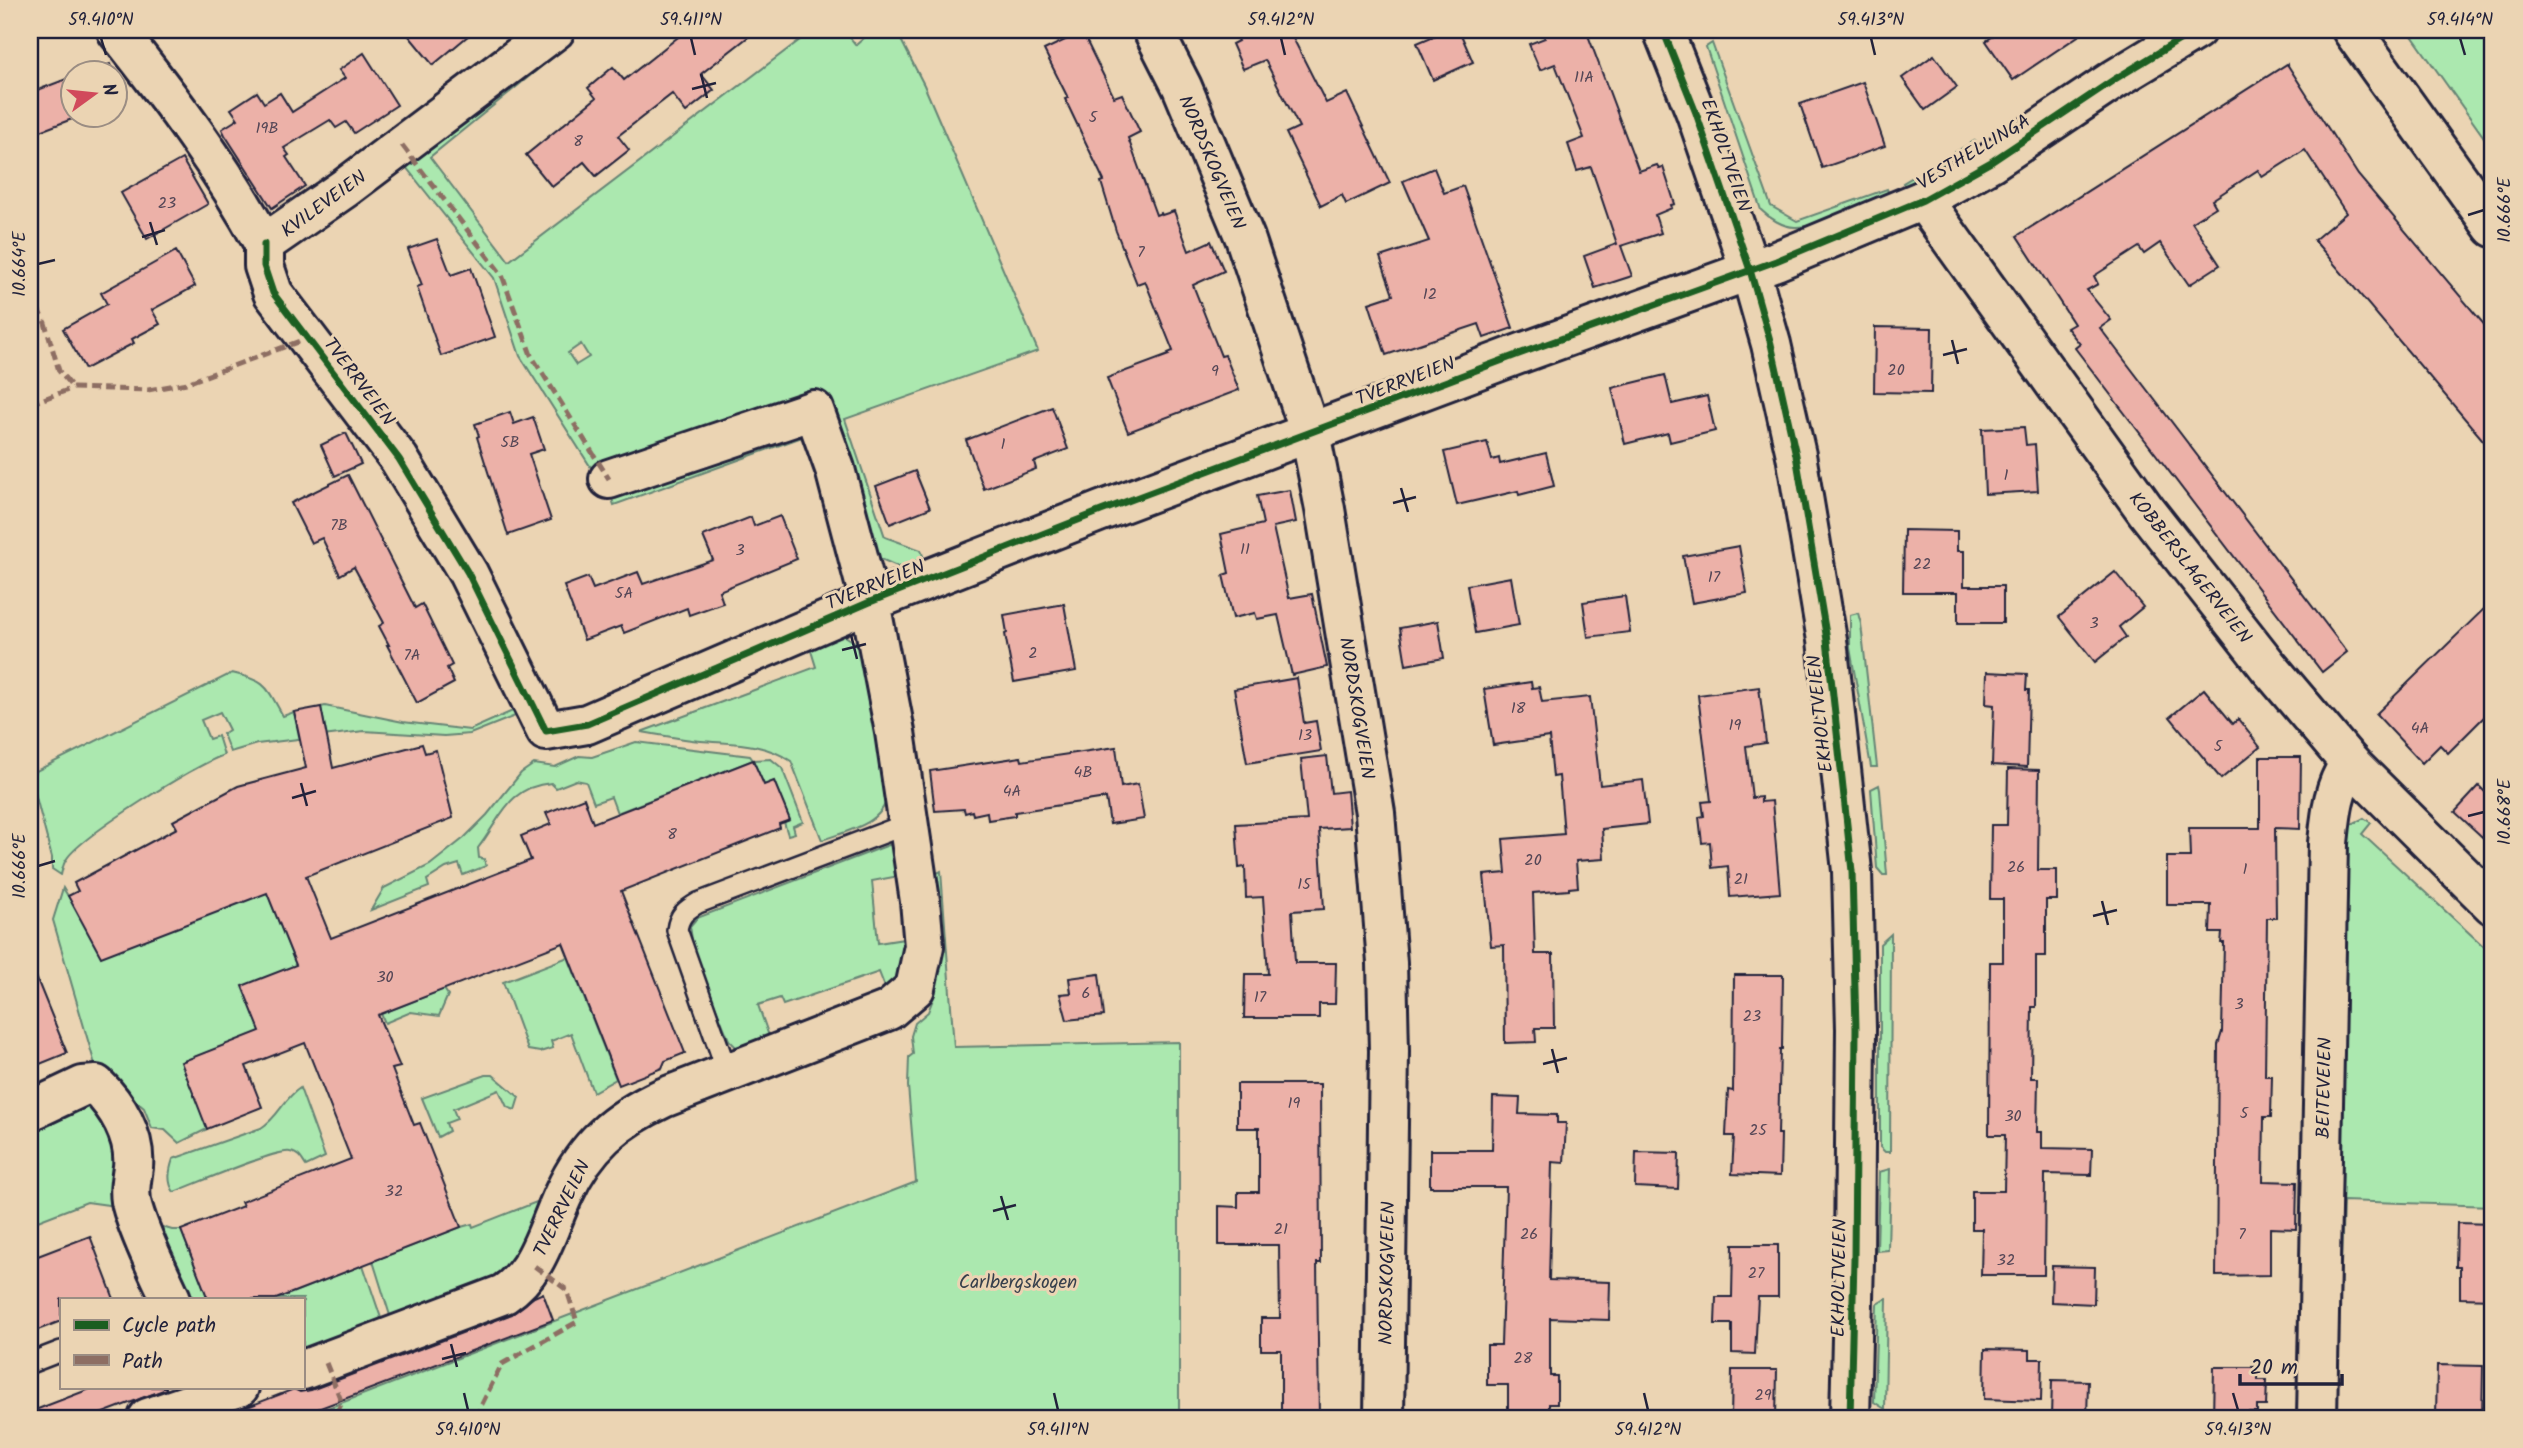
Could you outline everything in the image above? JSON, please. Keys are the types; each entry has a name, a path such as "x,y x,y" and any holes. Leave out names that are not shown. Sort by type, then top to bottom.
{"street":[{"name":"KVILEVEIEN","path":"117,31 178,108 237,194 264,244 345,188 555,30"},
{"name":"NORDSKOGVEIEN","path":"1153,30 1182,87 1245,237 1310,433 1325,509 1375,813 1387,963 1389,1051 1384,1418"},
{"name":"EKHOLTVEIEN","path":"1663,30 1696,113 1750,270 1771,344 1799,468 1827,640 1852,870 1856,1042 1850,1418"},
{"name":"VESTHELLINGA","path":"1750,270 1923,200 1991,162 2115,79 2196,30"},
{"path":"2352,30 2493,227"},
{"name":"KOBBERSLAGERVEIEN","path":"1923,200 2147,512 2268,666 2350,763 2493,905"},
{"name":"TVERRVEIEN","path":"264,244 264,265 273,293 399,459 468,573 546,731 587,724 870,602 1101,511 1750,270"},
{"name":"TVERRVEIEN","path":"304,1370 504,1294 518,1285 533,1265 565,1191 589,1165 594,1144 639,1109 729,1074 892,1020 915,988 924,946 895,732 870,602 835,469 814,410 609,480"},
{"name":"BEITEVEIEN","path":"2317,1418 2328,843 2332,801 2350,763"},
{"path":"30,1111 83,1086 96,1085 109,1097 122,1117 134,1163 129,1191 133,1210 171,1298"},
{"path":"148,1418 236,1388"}],"lane":[{"path":"729,1074 677,930 678,920 684,912 698,903 907,824"},
{"path":"30,1363 60,1351"}],"green space":[{"path":"813,30 844,30 856,45 873,30 896,30 924,85 1038,351 845,419 885,537 921,550 924,559 899,567 874,556 825,426 597,477 520,356 494,278 402,162 549,49 558,53 430,157 509,261","holes":["581,344 589,357 576,365 568,353"]},
{"path":"2408,30 2493,30 2493,150"},
{"path":"1712,43 1771,206 1797,221 1887,189 1890,197 1805,226 1786,225 1764,213 1706,47"},
{"path":"1976,140 1962,159 1906,189 1903,183"},
{"path":"805,422 843,549 802,437 614,505 609,490"},
{"path":"1858,613 1877,767 1871,767 1850,648 1850,615"},
{"path":"842,634 862,647 887,797 878,814 862,826 822,840 791,761 770,750 641,732 816,667 808,641"},
{"path":"232,673 264,686 283,716 294,712 298,728 324,723 321,707 325,706 403,722 470,730 524,706 525,712 470,734 444,736 364,731 257,744 230,752 223,734 229,730 220,712 201,720 209,739 218,736 224,755 166,786 92,835 66,860 61,875 52,869 52,858 30,774"},
{"path":"636,742 750,756 753,760 617,813 611,797 594,803 586,782 576,780 556,788 551,783 536,786 524,791 507,806 478,848 479,858 484,859 486,866 463,875 459,864 446,868 427,880 429,887 371,910 384,888 430,865 464,838 487,815 521,773 534,764 555,767 579,756 592,757"},
{"path":"771,759 782,768 803,822 793,826 795,833 788,835 784,822 789,820 774,781 764,785 753,760"},
{"path":"1879,785 1887,875 1883,875 1877,868 1871,789"},
{"path":"2364,818 2371,823 2362,834 2493,955 2493,1206 2343,1201 2340,1297 2333,1293 2347,831 2352,824"},
{"path":"894,843 899,876 872,881 878,943 904,939 906,963 888,995 879,972 783,1005 780,998 758,1005 770,1039 755,1046 736,1047 729,1040 694,954 690,926 697,918"},
{"name":"Carlbergskogen","path":"941,871 954,1047 1179,1042 1179,1418 302,1418 916,1182 908,1086 909,1057 913,1054 911,1036 915,1023 928,1012 935,994 938,975 933,875"},
{"path":"63,888 68,896 267,893 296,965 261,1032 184,1061 207,1129 179,1143 165,1130 152,1128 144,1108 114,1082 98,1075 53,920"},
{"path":"1891,934 1890,1152 1885,1152 1880,1147 1880,944"},
{"path":"568,957 616,1079 593,1092 571,1033 551,1041 553,1048 540,1052 528,1050 503,982"},
{"path":"444,989 448,995 439,1016 411,1012 385,1023 381,1014"},
{"path":"486,1075 493,1075 519,1097 515,1110 507,1107 499,1090 453,1109 457,1119 446,1123 449,1131 438,1137 422,1098"},
{"path":"300,1088 325,1157 306,1166 296,1154 282,1153 252,1161 174,1192 169,1176 173,1159 261,1128"},
{"path":"74,1104 90,1108 116,1129 123,1207 87,1202 30,1224 30,1121"},
{"path":"1890,1169 1888,1250 1877,1251 1879,1172"},
{"path":"544,1199 510,1271 392,1322 373,1261 461,1227 472,1224 473,1227"},
{"path":"149,1223 181,1230 208,1298 185,1298"},
{"path":"363,1265 383,1324 304,1356 304,1298 279,1298"},
{"path":"1887,1298 1885,1409 1874,1402 1877,1304"}],"building":[{"path":"404,30 475,30 433,65"},
{"path":"687,30 757,30 701,74 714,90 686,112 672,94 618,136 629,150 596,176 584,162 552,187 526,155 596,98 588,88 613,67 624,80"},
{"path":"1232,30 1289,30 1326,103 1347,93 1390,183 1346,204 1342,195 1321,206 1286,133 1299,127 1265,60 1243,69 1232,44 1238,41"},
{"path":"1448,30 1459,30 1473,62 1433,80 1417,43"},
{"path":"1542,30 1586,30 1639,171 1657,165 1659,168 1663,167 1675,204 1655,215 1661,233 1621,246 1632,276 1595,288 1584,256 1617,244 1591,167 1577,171 1568,144 1584,138 1555,64 1540,70 1529,44 1545,38"},
{"path":"2002,30 2087,30 2013,80 1986,41"},
{"path":"1082,32 1114,97 1122,94 1140,132 1128,138 1156,215 1174,211 1189,251 1211,241 1224,271 1193,285 1221,356 1225,355 1239,390 1128,432 1107,378 1169,355 1168,353 1173,351 1145,281 1137,284 1116,231 1101,182 1104,181 1044,50"},
{"path":"364,53 397,105 354,133 346,122 336,128 330,120 284,148 289,155 286,157 305,186 272,208 222,129 238,119 231,109 257,92 264,103 280,93 292,112 345,78 339,70"},
{"path":"1934,55 1957,87 1925,110 1902,78"},
{"path":"2287,64 2358,175 2493,335 2493,452 2314,240 2346,213 2305,150 2262,177 2258,170 2212,200 2216,207 2192,222 2220,265 2189,285 2160,243 2144,254 2139,247 2094,276 2098,284 2087,290 2111,320 2100,328 2347,652 2322,672 2075,348 2080,344 2067,328 2074,324 2017,236"},
{"path":"60,81 60,124 30,135 30,93"},
{"path":"1863,82 1885,146 1822,168 1800,104"},
{"path":"182,159 208,204 147,239 121,193"},
{"path":"1434,168 1444,193 1463,186 1513,328 1484,338 1479,324 1386,355 1369,303 1393,295 1380,257 1429,241 1403,181"},
{"path":"437,239 451,275 471,268 495,337 441,356 417,287 422,285 408,249"},
{"path":"176,251 195,286 152,310 160,324 132,339 134,343 85,369 63,329 107,304 101,293"},
{"path":"1875,327 1932,328 1931,393 1874,392"},
{"path":"1665,375 1672,404 1707,396 1715,431 1670,442 1668,433 1625,444 1612,388"},
{"path":"1052,407 1068,449 1034,462 1036,469 984,489 966,440"},
{"path":"510,412 514,424 533,417 544,449 529,454 551,520 508,535 475,424"},
{"path":"2024,427 2026,445 2035,444 2038,491 1985,494 1982,429"},
{"path":"346,433 361,464 335,476 321,445"},
{"path":"1487,442 1492,460 1499,458 1500,464 1546,453 1554,486 1519,495 1518,491 1457,505 1444,452"},
{"path":"915,471 930,508 890,524 876,486"},
{"path":"348,475 415,608 422,604 452,665 447,668 454,683 417,703 379,626 384,623 354,567 340,575 322,538 311,543 291,503"},
{"path":"1290,490 1296,522 1273,527 1289,598 1312,594 1327,667 1292,675 1278,615 1257,619 1255,613 1233,618 1223,575 1229,573 1221,534 1263,524 1257,496"},
{"path":"780,516 797,559 719,591 723,603 689,615 687,608 624,633 621,626 584,640 564,586 588,577 593,589 638,572 643,584 713,560 703,536 751,517 754,526"},
{"path":"1904,530 1957,531 1957,551 1964,551 1964,586 2003,586 2003,623 1958,623 1958,592 1903,592"},
{"path":"1739,546 1747,593 1692,603 1683,556"},
{"path":"2115,572 2143,607 2119,627 2126,637 2095,662 2059,617"},
{"path":"1511,577 1519,625 1475,633 1467,585"},
{"path":"1625,596 1630,632 1588,637 1583,602"},
{"path":"2493,600 2493,708 2448,753 2440,745 2422,763 2376,714"},
{"path":"1064,604 1076,671 1014,682 1004,615"},
{"path":"1438,621 1444,658 1406,665 1400,628"},
{"path":"1987,672 2027,674 2027,767 1992,765 1994,705 1986,704"},
{"path":"1297,678 1304,723 1316,721 1321,751 1247,763 1234,689"},
{"path":"1531,682 1532,688 1539,687 1542,702 1590,697 1600,785 1643,780 1648,824 1602,829 1604,859 1576,861 1578,887 1533,893 1535,954 1553,954 1554,1028 1535,1028 1536,1042 1505,1043 1504,945 1491,946 1484,875 1506,873 1503,839 1564,834 1559,776 1553,777 1549,737 1493,745 1484,689"},
{"path":"1759,687 1766,743 1746,746 1752,798 1761,797 1761,802 1772,801 1780,893 1730,897 1728,866 1712,868 1710,842 1702,843 1699,817 1704,816 1702,802 1711,801 1698,695"},
{"path":"2204,689 2233,724 2238,719 2260,747 2221,779 2170,717"},
{"path":"321,707 333,768 422,744 425,753 436,750 453,818 306,876 331,938 531,860 521,836 551,824 546,813 584,798 593,823 753,760 764,785 774,781 790,820 779,824 780,828 621,891 685,1053 665,1061 662,1068 619,1085 563,943 378,1015 400,1067 392,1069 414,1125 420,1123 461,1227 279,1298 208,1298 181,1230 243,1206 241,1202 351,1159 305,1043 246,1066 262,1107 207,1129 181,1062 260,1031 242,986 296,965 267,893 101,957 68,896 78,891 74,883 177,828 173,821 238,786 306,768 294,712"},
{"path":"1116,747 1121,787 1138,784 1144,819 1110,824 1106,798 1015,812 1015,816 988,820 987,812 973,815 972,811 965,813 964,809 935,811 930,771 1021,757 1022,761"},
{"path":"1327,756 1331,793 1347,791 1350,827 1319,829 1324,909 1292,911 1295,963 1336,963 1335,1004 1319,1004 1319,1018 1244,1018 1245,974 1268,974 1263,897 1246,898 1245,867 1239,868 1236,824 1307,820 1301,759"},
{"path":"2260,757 2301,757 2300,829 2275,828 2276,918 2267,918 2265,1076 2272,1076 2271,1117 2264,1117 2263,1181 2297,1182 2296,1229 2270,1228 2270,1275 2216,1276 2218,1045 2222,1032 2224,943 2221,943 2222,933 2210,933 2211,905 2167,905 2167,857 2190,857 2189,828 2260,828"},
{"path":"2008,769 2039,770 2038,870 2057,870 2057,900 2046,900 2046,956 2036,956 2036,1007 2032,1007 2031,1078 2038,1078 2037,1132 2042,1132 2042,1148 2092,1149 2091,1175 2045,1174 2044,1275 1981,1275 1982,1229 1972,1229 1972,1191 2004,1191 2005,1135 1989,1135 1990,962 2003,962 2003,899 1990,899 1991,825 2007,825"},
{"path":"2479,786 2493,800 2493,847 2455,812"},
{"path":"30,962 67,1053 30,1068"},
{"path":"1099,974 1104,1016 1067,1020 1060,994 1071,993 1069,978"},
{"path":"1734,975 1783,975 1778,1134 1781,1134 1780,1176 1732,1174 1734,1136 1726,1136 1728,1090 1733,1091"},
{"path":"1237,1084 1320,1084 1321,1263 1317,1263 1319,1418 1281,1418 1281,1350 1261,1350 1261,1318 1280,1318 1279,1245 1219,1245 1219,1206 1238,1207 1238,1192 1259,1192 1259,1128 1237,1128"},
{"path":"1493,1097 1520,1098 1519,1114 1557,1115 1557,1123 1566,1123 1564,1163 1552,1162 1549,1280 1610,1282 1609,1320 1550,1318 1550,1376 1557,1376 1557,1404 1549,1404 1549,1418 1508,1418 1508,1385 1487,1385 1487,1345 1501,1345 1506,1187 1430,1187 1430,1150 1492,1150"},
{"path":"1636,1152 1679,1153 1678,1189 1635,1187"},
{"path":"2457,1223 2493,1224 2493,1299 2460,1298 2460,1267 2456,1267"},
{"path":"90,1236 114,1298 60,1298 60,1321 30,1333 30,1259"},
{"path":"1733,1245 1778,1245 1778,1297 1758,1297 1755,1354 1732,1353 1732,1324 1715,1324 1716,1297 1732,1297"},
{"path":"2052,1266 2095,1267 2094,1304 2051,1302"},
{"path":"543,1293 553,1320 294,1418 224,1418 294,1389 300,1392 311,1390 512,1314"},
{"path":"1985,1349 2030,1350 2030,1359 2042,1359 2041,1401 1984,1399"},
{"path":"2437,1365 2483,1366 2482,1418 2436,1418"},
{"path":"2214,1367 2258,1367 2258,1380 2267,1380 2266,1406 2257,1406 2257,1412 2245,1412 2245,1418 2213,1418"},
{"path":"1732,1370 1777,1370 1776,1418 1731,1418"},
{"path":"2052,1380 2088,1381 2087,1418 2051,1418"},
{"path":"92,1388 166,1388 90,1418 30,1418 30,1412"}],"marked path":[{"path":"402,145 502,275 531,355 609,479"},
{"path":"30,294 45,323 59,371 73,388"},
{"path":"30,404 73,388 148,390 187,383 308,338"},
{"path":"475,1418 502,1364 577,1322 567,1290 533,1265"},
{"path":"326,1363 342,1403 333,1418"}],"cycle path":[{"path":"1663,30 1696,113 1750,270 1771,344 1796,455 1827,640 1852,871 1856,1029 1850,1418"},
{"path":"264,244 264,266 273,293 399,459 468,573 546,731 587,724 870,602 1101,511 1776,261 1923,200 1991,162 2115,79 2196,30"}]}
